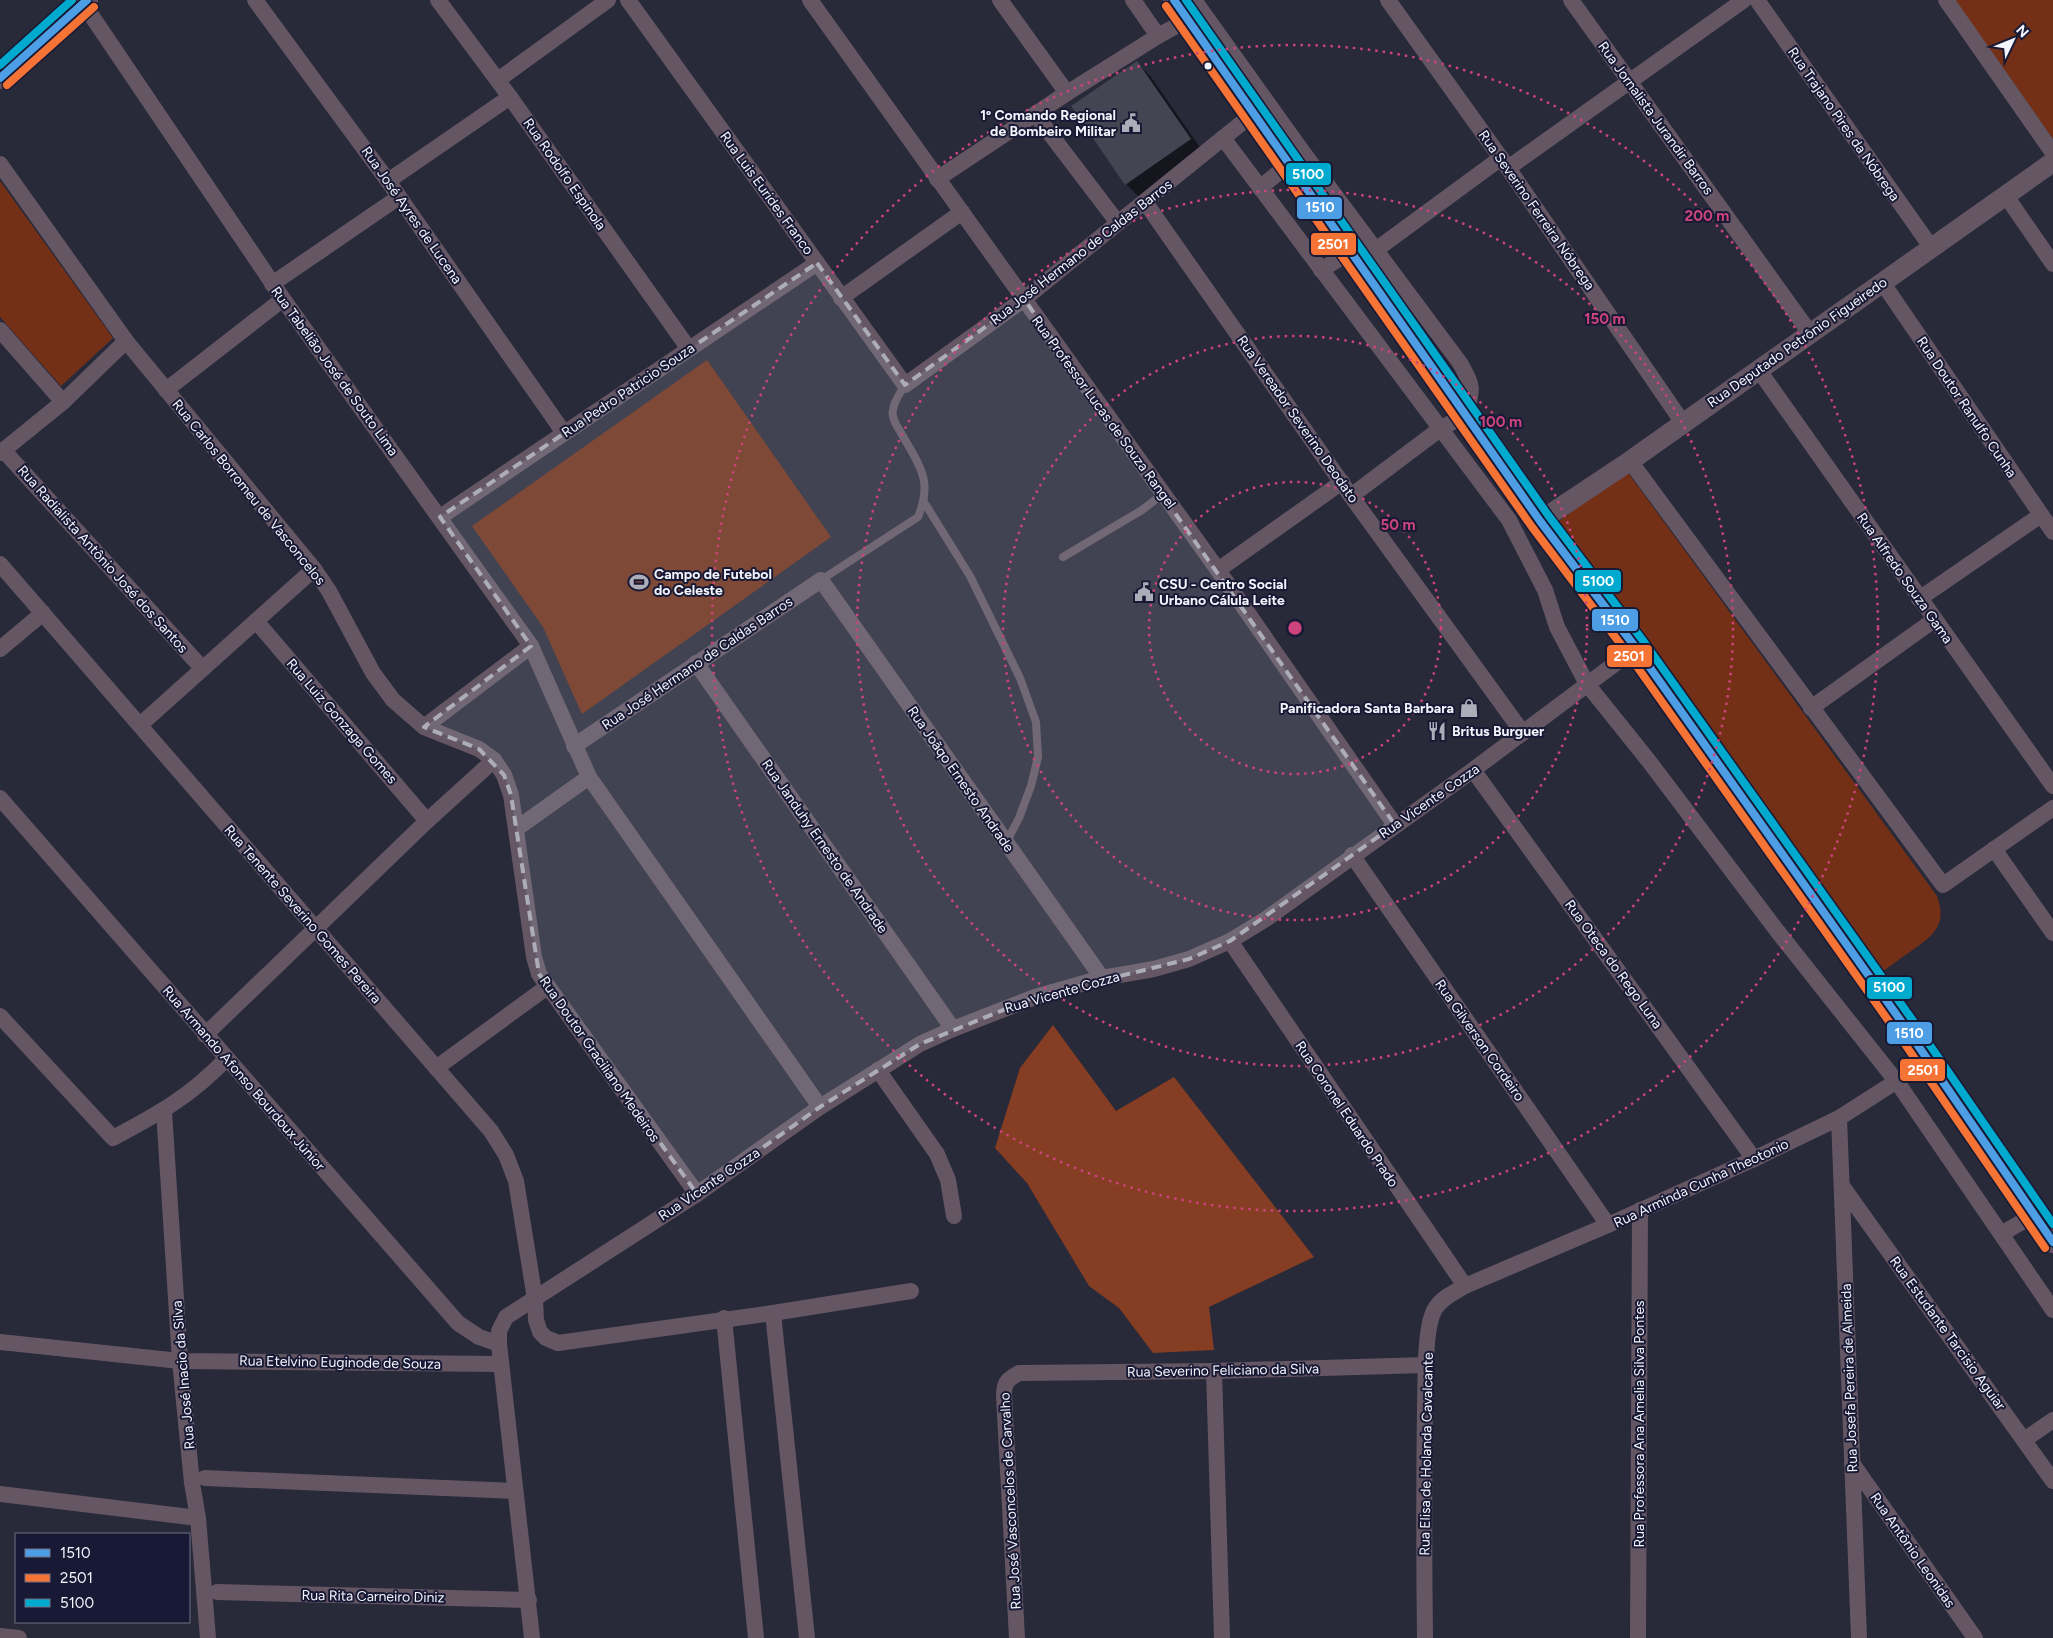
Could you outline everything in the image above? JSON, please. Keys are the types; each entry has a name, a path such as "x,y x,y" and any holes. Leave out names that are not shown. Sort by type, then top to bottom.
{"main road":[{"path":"0,78 85,2"},
{"path":"1181,4 1254,113 1296,158 1352,251 1389,285 1465,415 1540,521 1636,648 1928,1061 2053,1242"}],"street":[{"name":"Rua José Ayres de Lucena","path":"255,0 388,181 564,433"},
{"name":"Rua Rodolfo Espinola","path":"438,0 498,80 689,349"},
{"path":"498,80 608,0"},
{"name":"Rua Luis Eurides Franco","path":"628,0 905,385"},
{"name":"Rua Professor Lucas de Souza Rangel","path":"810,0 1218,570 1395,825"},
{"path":"1000,0 1067,93"},
{"path":"1133,0 1158,36"},
{"name":"Rua Severino Ferreira Nóbrega","path":"1388,0 1504,163 1682,423"},
{"name":"Rua Jornalista Jurandir Barros","path":"1572,0 1810,333"},
{"path":"1377,249 1630,80 1744,0"},
{"name":"Rua Trajano Pires da Nóbrega","path":"1757,0 1931,247"},
{"path":"1946,0 2053,153"},
{"name":"Rua Tabelião José de Souto Lima","path":"85,2 272,284 531,646 558,704 574,746"},
{"path":"938,179 1067,93 1158,36 1181,4 1296,158 1377,249 1389,285"},
{"path":"388,181 510,97"},
{"name":"Rua José Hermano de Caldas Barros","path":"905,385 1024,299 1254,113"},
{"path":"1035,114 1118,223"},
{"path":"1223,138 1509,520 1545,590 1557,627 1587,684 1648,760 1778,932 1897,1082 2053,1310"},
{"path":"1260,188 1296,158"},
{"name":"Rua Deputado Petrônio Figueiredo","path":"1540,521 1630,461 2053,162"},
{"name":"Rua Carlos Borromeu de Vasconcelos","path":"0,164 126,341 314,569 333,598 373,673 393,700 424,727 479,749 494,760 504,775 511,794"},
{"path":"2006,196 2053,264"},
{"path":"272,284 399,197"},
{"name":"Rua Vereador Severino Deodato","path":"1145,202 1342,482 1523,733"},
{"path":"841,298 962,212"},
{"path":"1321,270 1352,251"},
{"name":"Rua Pedro Patricio Souza","path":"440,517 817,263"},
{"name":"Rua Doutor Ranulfo Cunha","path":"1882,282 2053,532"},
{"path":"166,390 283,299"},
{"path":"0,330 63,402"},
{"path":"2,451 63,402 126,341"},
{"name":"Rua Alfredo Souza Gama","path":"1758,369 2053,786"},
{"path":"1352,496 1440,430 1465,415"},
{"name":"Rua Radialista Antônio José dos Santos","path":"2,451 202,668"},
{"path":"1630,461 1943,885 2053,808"},
{"path":"1218,570 1342,482"},
{"path":"1919,599 2041,515"},
{"name":"Rua Tenente Severino Gomes Pereira","path":"0,564 314,929 491,1131 506,1155 516,1181 535,1299 536,1320 540,1332 546,1338 558,1343 724,1318 773,1313 911,1291"},
{"path":"140,725 314,569"},
{"name":"Rua José Hermano de Caldas Barros","path":"574,746 821,580"},
{"name":"Rua Joãqo Ernesto Andrade","path":"821,580 1102,978"},
{"path":"0,649 43,613"},
{"path":"1811,708 1934,620"},
{"name":"Rua Luiz Gonzaga Gomes","path":"256,621 427,821"},
{"path":"424,727 531,646"},
{"name":"Rua Vicente Cozza","path":"499,1344 499,1331 506,1317 697,1194 820,1107 920,1044 1035,997 1102,978 1154,969 1189,959 1230,941 1266,919 1352,855 1473,770 1636,648"},
{"name":"Rua Janduhy Ernesto de Andrade","path":"696,663 953,1029"},
{"path":"574,746 589,777 820,1107"},
{"path":"205,1035 427,821 494,760"},
{"name":"Rua Oteca do Rego Luna","path":"1473,770 1754,1159"},
{"path":"516,829 589,777"},
{"name":"Rua Doutor Graciliano Medeiros","path":"511,794 534,958 540,974 547,987 697,1194"},
{"name":"Rua Armando Afonso Bourdoux Júnior","path":"0,798 458,1323 479,1337 499,1344"},
{"path":"1994,849 2053,933"},
{"name":"Rua Gilverson Cordeiro","path":"1352,855 1608,1225"},
{"name":"Rua Coronel Eduardo Prado","path":"1230,941 1464,1286"},
{"path":"436,1068 547,987"},
{"path":"0,1016 114,1138 164,1111 201,1084 226,1059"},
{"name":"Rua Arminda Cunha Theotonio","path":"1464,1286 1608,1225 1839,1118 1928,1061"},
{"path":"878,1070 937,1154 948,1180 954,1216"},
{"name":"Rua José Inacio da Silva","path":"164,1111 180,1361 192,1483 198,1518 208,1638"},
{"name":"Rua Josefa Pereira de Almeida","path":"1839,1118 1859,1638"},
{"name":"Rua Estudante Tarcisio Aguiar","path":"1842,1186 2053,1481"},
{"name":"Rua Professora Ana Amelia Silva Pontes","path":"1638,1638 1640,1210"},
{"path":"2001,1234 2034,1215"},
{"name":"Rua Elisa de Holanda Cavalcante","path":"1425,1638 1423,1530 1426,1365 1430,1326 1434,1309 1445,1298 1464,1286"},
{"path":"773,1313 807,1638"},
{"path":"724,1318 756,1638"},
{"name":"Rua Etelvino Euginode de Souza","path":"0,1342 180,1361 500,1364"},
{"path":"499,1344 514,1492 529,1600 532,1638"},
{"name":"Rua Severino Feliciano da Silva","path":"1019,1373 1214,1371 1426,1365"},
{"path":"1214,1371 1222,1638"},
{"name":"Rua José Vasconcelos de Carvalho","path":"1017,1638 1004,1386 1008,1379 1019,1373"},
{"path":"2024,1440 2053,1420"},
{"name":"Rua Antônio Leonidas","path":"1852,1463 1975,1638"},
{"path":"205,1478 514,1492"},
{"path":"0,1494 198,1518"},
{"name":"Rua Rita Carneiro Diniz","path":"217,1592 529,1600"},
{"path":"0,1636 19,1638"}],"lane":[{"path":"821,580 918,517 924,502 926,485 922,470 895,422 892,411 905,385"},
{"path":"1062,558 1142,510 1163,494"},
{"path":"924,502 970,576 1020,678 1036,722 1038,757 1031,786 1019,818 1006,843"}],"highlighted area":[{"path":"817,263 905,385 1024,299 1395,825 1230,941 1189,959 1035,997 920,1044 820,1107 697,1194 539,974 511,795 504,775 479,749 424,727 531,646 440,517"}],"shaded area":[{"path":"1955,0 2053,0 2053,139"},
{"path":"0,181 113,338 61,386 0,317"},
{"name":"Campo de Futebol do Celeste","path":"707,360 831,537 582,714 543,627 472,526"},
{"path":"1626,470 1937,896 1941,915 1936,929 1925,941 1878,975 1558,522"},
{"path":"1053,1025 1116,1111 1174,1077 1314,1257 1209,1307 1214,1350 1153,1353 1119,1308 1089,1286 1027,1183 995,1148 1020,1068"}],"building":[{"name":"1º Comando Regional de Bombeiro Militar","path":"1137,61 1191,139 1125,185 1071,106"}],"transit line":[{"name":"5100","path":"0,65 72,0"},
{"name":"1510","path":"0,78 87,0"},
{"name":"1510","path":"1174,0 1540,521 1636,648 1908,1031 2053,1242"},
{"name":"5100","path":"1186,0 1548,515 1644,642 1916,1025 2053,1224"},
{"name":"2501","path":"1166,6 1532,527 1628,654 1900,1037 2045,1248"},
{"name":"2501","path":"7,85 94,7"}],"place":[{"name":"1º Comando Regional de Bombeiro Militar","path":"1131,123"},
{"name":"Campo de Futebol do Celeste","path":"639,582"},
{"name":"CSU - Centro Social Urbano Cálula Leite","path":"1144,592"},
{"name":"Panificadora Santa Barbara","path":"1469,708"},
{"name":"Britus Burguer","path":"1437,731"}]}
